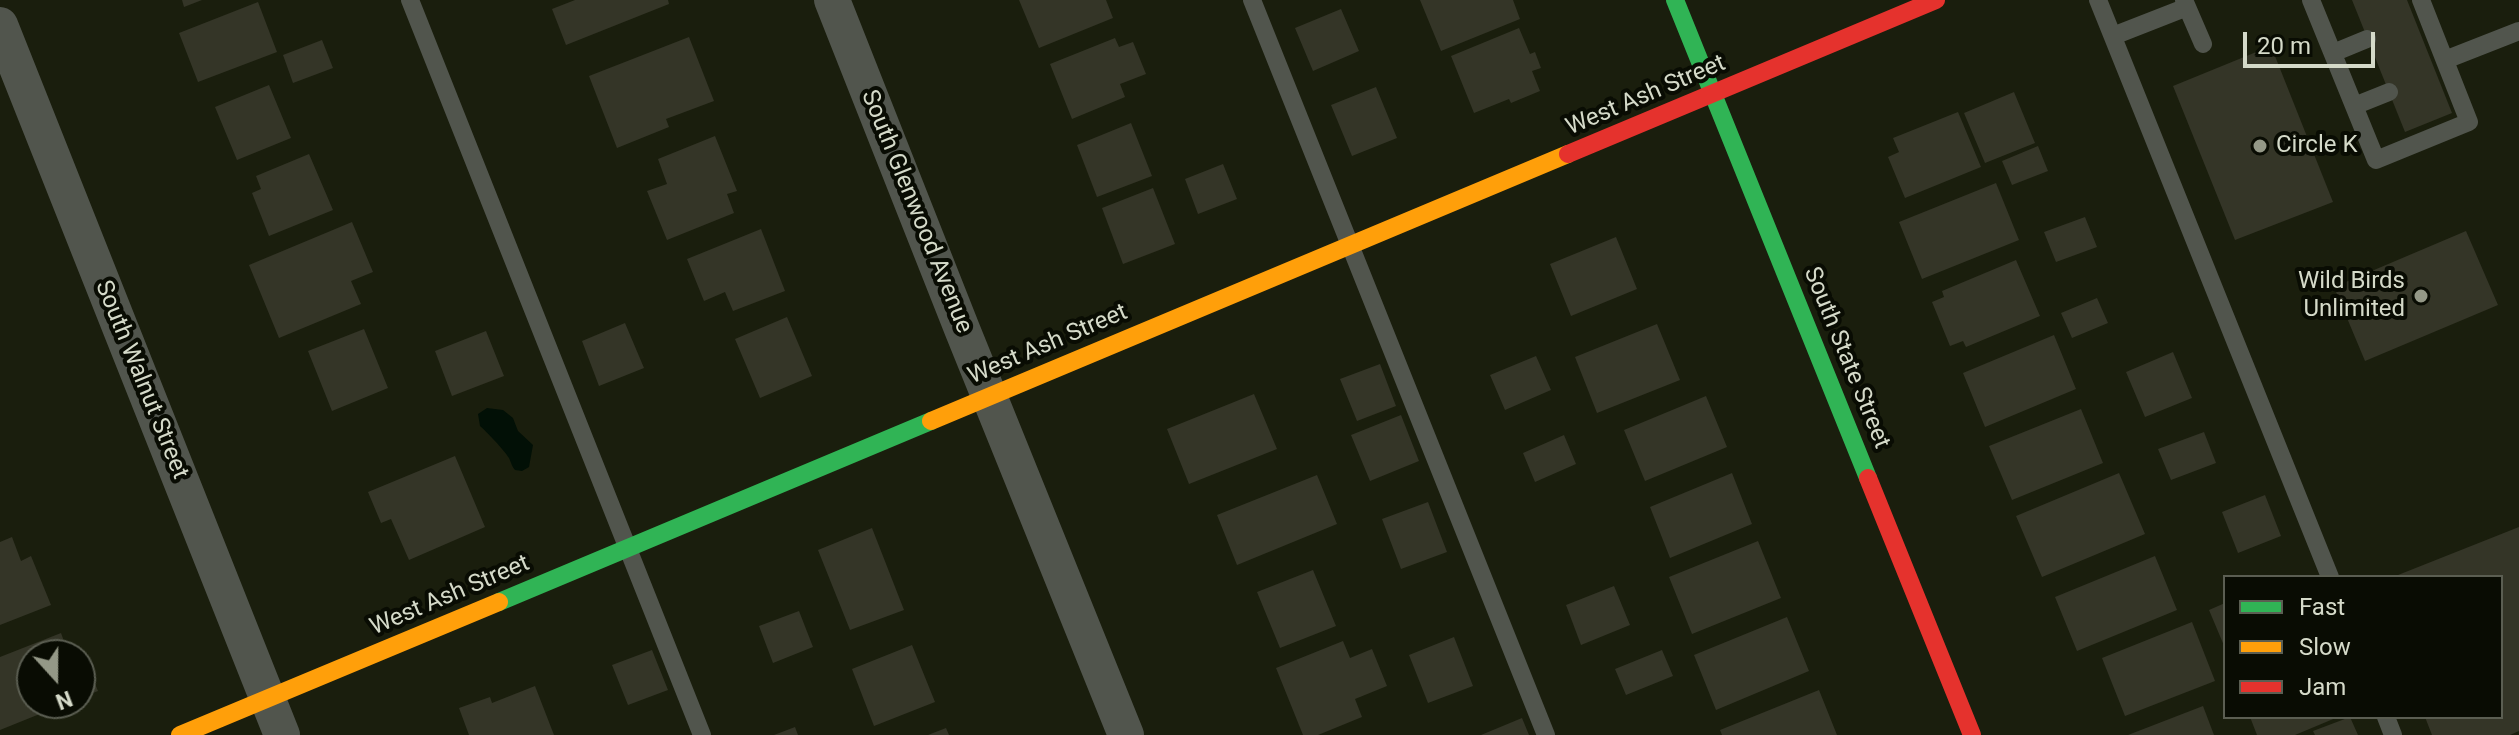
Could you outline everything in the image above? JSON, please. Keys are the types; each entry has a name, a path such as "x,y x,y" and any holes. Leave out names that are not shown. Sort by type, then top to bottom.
{"street":[{"name":"South Glenwood Avenue","path":"832,0 1126,735"},
{"name":"South State Street","path":"1675,0 1972,735"},
{"name":"West Ash Street","path":"180,735 1936,0"},
{"name":"South Walnut Street","path":"0,25 282,735"}],"lane":[{"path":"410,0 702,735"},
{"path":"1252,0 1546,735"},
{"path":"2098,0 2329,575"},
{"path":"2312,0 2376,160 2469,122 2421,11"},
{"path":"2113,36 2185,4 2203,44"},
{"path":"2443,67 2519,31"},
{"path":"2333,53 2367,39"},
{"path":"2354,106 2389,92"}],"shaded area":[{"path":"487,408 503,410 513,418 518,431 533,445 529,467 522,471 515,470 503,450 480,426 478,414"}],"building":[{"path":"182,0 202,0 184,7"},
{"path":"575,0 668,0 669,4 566,45 552,9"},
{"path":"1019,0 1106,0 1113,18 1039,48"},
{"path":"1420,0 1513,0 1520,19 1441,51"},
{"path":"2352,0 2407,0 2452,113 2405,132"},
{"path":"258,2 277,52 198,82 179,33"},
{"path":"1341,9 1359,51 1313,71 1295,28"},
{"path":"1519,28 1530,54 1535,52 1541,68 1532,71 1540,91 1474,113 1451,56"},
{"path":"689,37 714,101 666,119 669,127 617,148 589,76"},
{"path":"1115,38 1119,47 1133,42 1146,74 1120,84 1125,97 1072,119 1050,64"},
{"path":"322,40 333,68 293,83 283,55"},
{"path":"2271,46 2333,202 2235,240 2173,86"},
{"path":"269,85 291,138 237,160 215,107"},
{"path":"1376,87 1397,138 1352,156 1331,105"},
{"path":"2014,92 2035,143 1985,163 1964,113"},
{"path":"1958,112 1981,167 1905,198 1888,157 1899,152 1893,138"},
{"path":"1131,123 1152,176 1097,197 1077,145"},
{"path":"715,136 737,191 727,194 734,213 667,240 647,191 667,184 658,159"},
{"path":"2038,146 2048,171 2012,185 2002,161"},
{"path":"309,154 333,210 269,236 252,193 261,189 256,176"},
{"path":"1223,164 1237,199 1198,214 1185,179"},
{"path":"1996,183 2019,240 1922,279 1899,222"},
{"path":"1153,188 1175,244 1123,264 1102,208"},
{"path":"2085,217 2097,247 2056,262 2044,232"},
{"path":"352,222 373,272 351,281 361,304 279,338 249,265"},
{"path":"761,229 785,291 733,311 725,292 704,301 687,259"},
{"path":"2466,231 2498,305 2365,361 2334,287"},
{"path":"1616,237 1637,289 1571,316 1550,264"},
{"path":"2016,260 2040,316 1966,347 1963,341 1950,346 1932,302 1944,297 1942,291"},
{"path":"2097,298 2108,323 2072,338 2061,313"},
{"path":"787,317 812,376 760,398 735,339"},
{"path":"625,323 644,368 599,386 582,341"},
{"path":"1657,324 1680,380 1597,413 1575,357"},
{"path":"364,329 388,388 332,411 308,351"},
{"path":"486,331 504,376 452,396 435,351"},
{"path":"2054,335 2076,389 1985,427 1963,373"},
{"path":"2173,352 2192,398 2145,417 2126,372"},
{"path":"1536,356 1551,390 1505,410 1490,375"},
{"path":"1380,364 1396,406 1357,421 1340,379"},
{"path":"1254,394 1277,449 1189,484 1167,429"},
{"path":"1706,396 1727,447 1645,481 1624,430"},
{"path":"2081,409 2103,463 2012,500 1989,446"},
{"path":"1401,415 1419,461 1370,481 1351,435"},
{"path":"2204,432 2216,463 2171,480 2158,449"},
{"path":"1564,435 1576,464 1535,482 1523,453"},
{"path":"455,456 485,527 409,560 391,519 381,523 368,492"},
{"path":"1732,473 1752,524 1670,558 1650,507"},
{"path":"2119,473 2145,534 2042,577 2016,516"},
{"path":"1317,475 1337,524 1237,565 1217,515"},
{"path":"2265,495 2281,536 2238,553 2222,512"},
{"path":"1428,502 1447,552 1401,569 1382,519"},
{"path":"2519,527 2519,731 2510,735 2432,735 2426,719 2503,719 2503,575 2398,575"},
{"path":"872,528 904,610 850,630 818,550"},
{"path":"12,537 21,561 31,556 51,605 0,625 0,542"},
{"path":"1758,541 1781,598 1692,634 1669,577"},
{"path":"2155,556 2177,610 2077,651 2055,597"},
{"path":"1313,570 1336,626 1280,648 1257,592"},
{"path":"1614,586 1630,625 1581,645 1566,605"},
{"path":"2223,604 2223,643 2209,610"},
{"path":"799,611 813,647 773,663 759,626"},
{"path":"1787,617 1809,671 1716,710 1694,655"},
{"path":"2192,622 2215,681 2125,716 2102,658"},
{"path":"61,633 63,639 46,639"},
{"path":"1454,637 1473,686 1428,703 1409,655"},
{"path":"1343,641 1350,658 1372,649 1387,686 1355,699 1362,717 1318,735 1303,735 1276,668"},
{"path":"912,645 935,702 874,726 852,669"},
{"path":"652,650 668,690 628,705 612,665"},
{"path":"1662,650 1673,676 1626,695 1615,669"},
{"path":"16,651 16,719 27,719 0,730 0,657"},
{"path":"535,686 554,735 469,735 459,708 490,697 492,703"},
{"path":"1819,690 1837,735 1722,735 1720,730"},
{"path":"2203,706 2214,735 2128,735"},
{"path":"1522,718 1529,735 1481,735"},
{"path":"2251,719 2333,719 2295,735 2257,735"},
{"path":"2351,719 2358,735 2315,735 2313,731"},
{"path":"795,727 798,735 774,735"},
{"path":"946,728 949,735 928,735"}],"traffic: fast":[{"path":"1675,0 1868,478"},
{"path":"499,602 931,421"}],"traffic: slow":[{"path":"931,421 1568,154"},
{"path":"180,735 499,602"}],"traffic: jam":[{"path":"1568,154 1936,0"},
{"path":"1868,478 1972,735"}],"place":[{"name":"Circle K","path":"2260,146"},
{"name":"Wild Birds Unlimited","path":"2421,296"}]}
